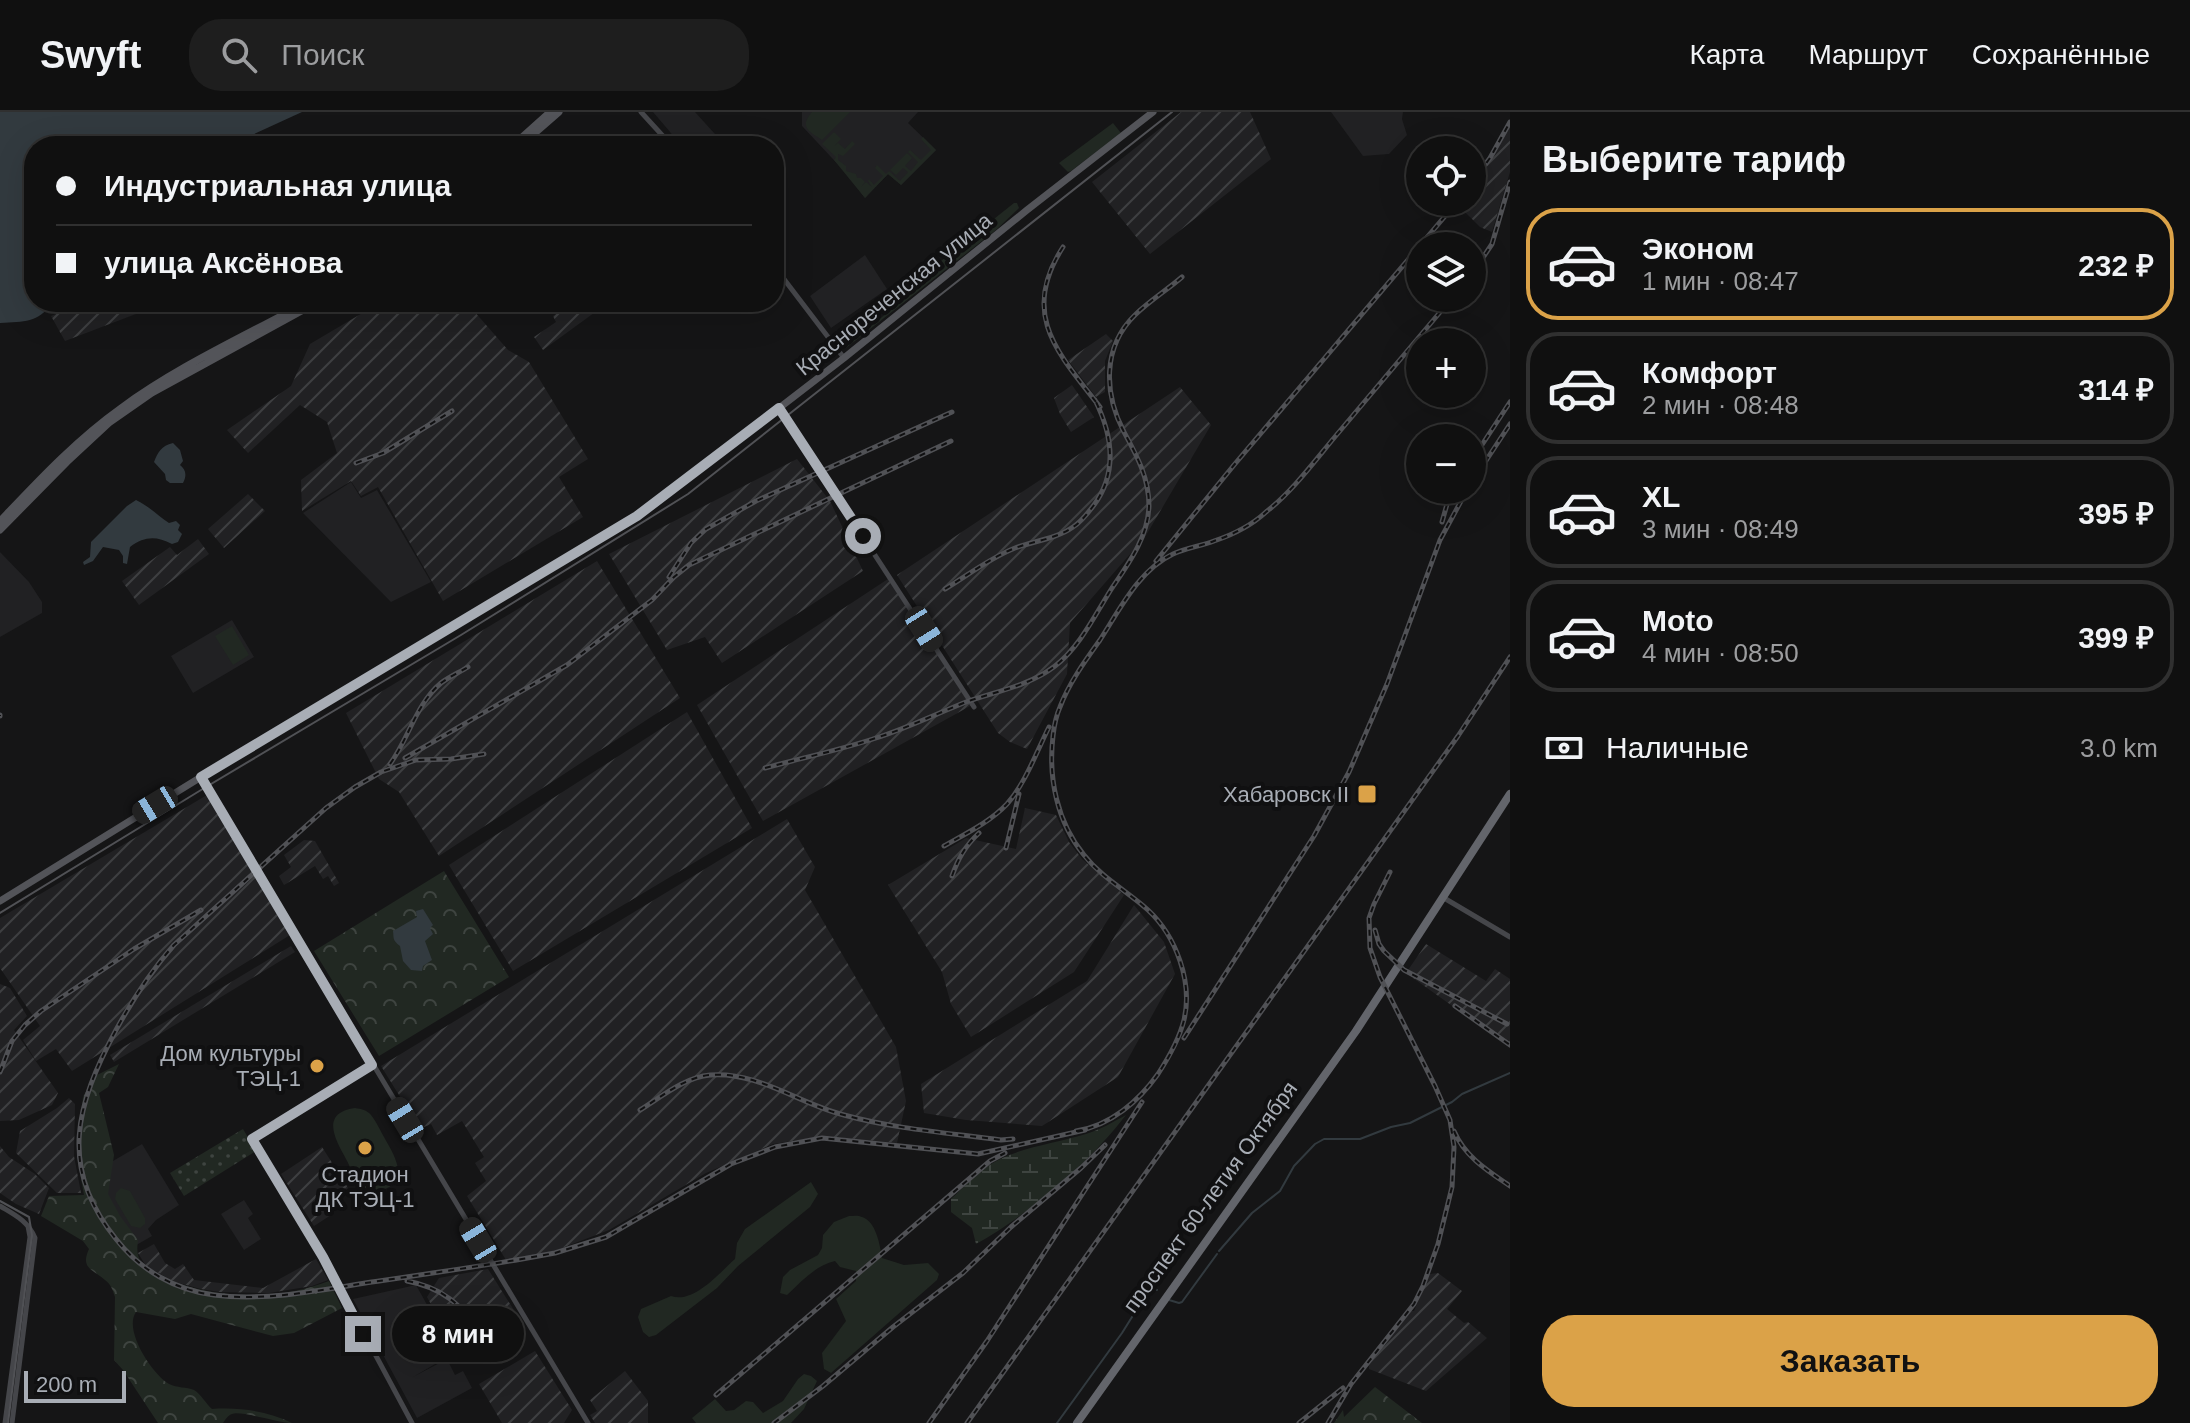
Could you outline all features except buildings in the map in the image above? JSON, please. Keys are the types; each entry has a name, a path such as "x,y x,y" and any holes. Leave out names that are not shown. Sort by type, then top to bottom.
{"highway":[{"name":"проспект 60-летия Октября","path":"1077,1423 1356,1031 1510,794"},
{"name":"проспект 60-летия Октября","path":"1071,1423 1381,994"}],"main road":[{"path":"523,136 550,112"},
{"path":"531,136 558,112"},
{"name":"Краснореченская улица","path":"0,901 637,516 844,358 1153,112"},
{"path":"0,521 85,437 129,402 168,377 288,312"},
{"path":"0,530 109,423 152,393 299,312"}],"street":[{"path":"641,112 663,136"},
{"path":"784,279 844,358"},
{"path":"779,408 974,707"},
{"path":"201,777 588,1423"},
{"path":"1444,898 1510,937"},
{"path":"372,1065 252,1139 323,1257 412,1423"},
{"path":"0,1206 26,1222 35,1238 12,1423"},
{"path":"5,1423 30,1237 26,1222"}],"shaded area":[{"path":"0,112 302,112 250,136 24,136 24,312 43,312 36,318 0,323"},
{"path":"653,112 695,112 717,136 673,136"},
{"path":"802,112 918,112 908,123 936,150 901,185 888,174 865,198 802,126"},
{"path":"1181,112 1250,112 1271,159 1150,254 1092,182"},
{"path":"1331,112 1403,112 1407,135 1389,154 1363,156"},
{"path":"1510,125 1510,172 1492,232 1480,227 1469,216 1486,216 1486,165"},
{"path":"865,255 887,289 831,328 810,296"},
{"path":"61,312 141,312 65,341 51,316"},
{"path":"364,312 475,312 508,350 529,362 588,459 559,477 583,517 443,601 378,487 361,496 351,481 302,511 301,480 337,453 327,422 300,405 248,453 227,430 291,386 310,344"},
{"path":"559,312 595,312 543,350 534,337 556,322 553,316"},
{"path":"1106,334 1113,341 1105,361 1105,392 1096,397 1068,360"},
{"path":"1072,385 1094,417 1071,432 1054,398"},
{"path":"1180,387 1211,425 1145,537 1070,623 1067,674 1027,749 1010,742 998,733 897,575"},
{"path":"173,443 180,450 183,461 180,465 185,473 183,483 170,483 154,462 160,450"},
{"path":"797,459 830,501 863,571 722,663 705,637 667,650 609,554"},
{"path":"351,482 361,498 377,490 431,582 391,602 303,513"},
{"path":"248,494 265,511 224,548 208,529"},
{"path":"136,500 169,523 176,521 180,525 178,530 182,534 178,542 172,544 156,539 141,541 130,547 127,564 123,563 119,550 103,547 93,561 84,565 83,562 90,557 91,542"},
{"path":"198,539 209,554 139,605 122,581 170,547 177,555"},
{"path":"0,552 29,582 42,602 42,613 0,637"},
{"path":"597,561 680,698 439,856 399,792 379,779 346,713"},
{"path":"888,579 972,705 763,821 697,705"},
{"path":"232,620 254,657 193,693 171,656"},
{"path":"687,712 752,828 513,971 449,865"},
{"path":"207,795 290,935 72,1071 56,1049 36,1061 23,1040 40,1026 0,968 0,918"},
{"path":"1025,808 1056,815 1069,842 1082,859 1124,895 1074,972 971,1037 951,1004 942,972 888,885 966,838 1016,849"},
{"path":"787,819 815,867 805,890 896,1047 906,1101 897,1143 824,1136 773,1144 706,1173 609,1230 554,1251 506,1260 467,1196 486,1181 475,1163 484,1157 462,1121 437,1135 431,1124 420,1129 381,1066"},
{"path":"304,840 315,841 339,883 334,886 328,876 323,879 315,866 284,885 279,876 291,867 284,855"},
{"path":"1134,905 1164,942 1175,974 1118,1077 1042,1126 924,1113 921,1084 1087,981"},
{"path":"423,909 433,925 430,928 433,934 425,941 432,960 423,966 422,971 411,970 403,961 393,931 417,917 416,911"},
{"path":"1426,944 1486,981 1495,969 1510,979 1510,1047 1406,973"},
{"path":"291,946 295,952 114,1062 110,1055"},
{"path":"0,984 10,988 27,1016 14,1030 58,1093 52,1105 19,1120 0,1121"},
{"path":"69,1098 75,1104 74,1156 81,1193 57,1193 16,1153 20,1131"},
{"path":"142,1144 179,1205 148,1229 152,1236 133,1247 101,1196 101,1168"},
{"path":"0,1146 9,1157 35,1174 49,1188 39,1214 0,1193"},
{"path":"322,1147 350,1191 326,1206 331,1215 314,1226 281,1174"},
{"path":"244,1200 253,1214 248,1218 261,1239 244,1250 221,1214"},
{"path":"154,1244 165,1263 175,1269 183,1264 194,1280 263,1288 316,1259 328,1280 312,1286 269,1293 201,1289 175,1282 146,1266 138,1253"},
{"path":"488,1269 517,1315 457,1352 427,1297 439,1278"},
{"path":"1438,1273 1462,1291 1447,1309 1487,1338 1426,1391 1369,1369 1369,1365 1414,1311 1430,1274"},
{"path":"416,1285 454,1353 413,1377 447,1359 455,1375 463,1371 472,1388 417,1418 353,1299"},
{"path":"535,1351 572,1410 564,1423 502,1423 479,1384"},
{"path":"625,1371 648,1401 648,1423 595,1423 590,1415 597,1411 590,1400"}],"green space":[{"path":"812,112 850,112 822,140 806,126"},
{"path":"1113,123 1121,133 1071,171 1068,172 1059,163"},
{"path":"834,132 841,139 834,146 838,143 845,149 852,141 855,144 843,156 838,154 838,160 846,166 846,171 856,174 865,182 861,187 866,182 872,187 869,179 874,185 883,176 875,168 877,165 900,181 908,172 903,168 896,175 890,170 907,153 912,158 905,166 911,171 918,162 908,152 910,150 921,160 931,150 921,139 923,137 936,150 901,185 888,174 865,198 834,160 836,157 822,144"},
{"path":"1014,203 1019,208 996,230 846,348 842,350 839,347 864,332 924,282 941,261"},
{"path":"232,626 249,655 233,665 215,636"},
{"path":"444,871 509,977 379,1056 314,951"},
{"path":"119,1064 108,1087 99,1093 114,1155 108,1194 138,1240 138,1255 144,1266 186,1286 227,1294 290,1292 329,1281 342,1308 294,1333 273,1336 191,1314 175,1319 136,1312 133,1329 141,1351 162,1379 169,1384 194,1390 212,1409 253,1411 292,1423 236,1413 229,1415 223,1423 158,1423 114,1360 115,1297 110,1286 87,1265 89,1249 83,1241 41,1216 49,1196 84,1195 77,1156 83,1097 95,1076"},
{"name":"Стадион ДК ТЭЦ-1","path":"355,1108 371,1115 395,1157 397,1179 385,1189 372,1191 360,1184 335,1135 333,1128 337,1115"},
{"path":"1126,1115 1094,1152 1057,1187 976,1244 972,1228 951,1212 951,1199 1000,1159 1091,1132"},
{"path":"243,1129 256,1151 184,1196 170,1173"},
{"path":"811,1182 818,1194 810,1207 738,1266 717,1288 656,1335 649,1337 643,1332 638,1317 641,1309 671,1296 688,1296 706,1286 735,1259 737,1243 745,1229"},
{"path":"121,1188 130,1191 145,1218 145,1224 140,1228 131,1226 115,1199"},
{"path":"849,1216 860,1216 871,1223 882,1258 904,1265 928,1263 939,1274 937,1280 831,1373 824,1369 822,1353 846,1321 836,1299 856,1281 856,1271 840,1267 835,1261 828,1263 815,1270 787,1295 780,1293 783,1277 818,1255 823,1235 834,1222"},
{"path":"804,1374 817,1381 804,1409 791,1423 696,1423 692,1418 715,1399 726,1411 734,1410 746,1401 753,1402 763,1413 783,1401"},
{"path":"1375,1387 1422,1423 1334,1423 1343,1410 1344,1417"}],"waterway":[{"path":"1219,1251 1252,1213 1280,1191 1294,1166 1315,1144 1324,1139 1360,1139 1410,1123 1462,1094 1510,1073"},
{"path":"1169,1300 1182,1302 1217,1254"},
{"path":"1057,1423 1147,1293 1152,1288 1157,1290"}],"tram line":[{"path":"0,913 688,494 1172,112"},
{"path":"0,1201 29,1217 32,1235 8,1423"}],"railway":[{"path":"1486,163 1510,122"},
{"path":"1486,253 1492,244 1510,182"},
{"path":"1156,561 1445,216"},
{"path":"1063,247 1050,271 1044,293 1045,314 1059,351 1100,407"},
{"path":"765,768 876,738 1024,683 1055,666 1072,649 1131,559 1148,517 1145,477 1113,402 1110,387 1112,356 1124,328 1135,315 1182,277"},
{"path":"1076,1131 1100,1124 1123,1111 1158,1074 1184,1020 1186,990 1180,960 1167,933 1148,910 1091,863 1075,842 1061,814 1053,783 1052,752 1057,714 1064,698 1140,580 1173,554 1242,529 1276,503 1440,312"},
{"path":"945,589 1006,552 1066,531 1079,523 1089,511 1107,479 1110,453 1105,426 1095,400"},
{"path":"1486,439 1510,402"},
{"path":"356,463 383,453 452,411"},
{"path":"669,577 691,543 706,529 756,501 952,412"},
{"path":"1486,461 1510,424"},
{"path":"405,758 567,665 652,600 689,565 951,441"},
{"path":"1442,522 1447,504"},
{"path":"1184,1038 1314,836 1349,772 1387,684 1440,540 1459,504"},
{"path":"967,1423 1458,736 1510,657"},
{"path":"390,764 432,691 468,667"},
{"path":"944,846 985,822 1007,804 1025,777 1049,727"},
{"path":"484,754 416,760 381,772 355,787 326,808 174,945 135,997 91,1084 79,1136 80,1161 86,1187 116,1239 136,1260 159,1277 200,1292 250,1297 305,1293 481,1266 555,1253 606,1237 731,1164 775,1147 822,1138 978,1154 1085,1130"},
{"path":"1006,848 1019,794"},
{"path":"952,876 962,853 979,833"},
{"path":"1328,1423 1351,1384 1414,1304 1438,1244 1452,1187 1454,1147 1450,1120 1380,977 1370,948 1369,918 1390,872"},
{"path":"0,1072 12,1041 41,1011 134,949 201,910"},
{"path":"1375,930 1384,951 1404,970 1507,1024"},
{"path":"1455,1006 1510,1045"},
{"path":"640,1110 691,1079 728,1075 762,1083 827,1110 863,1120 942,1133 1013,1139"},
{"path":"929,1423 987,1341 1142,1102"},
{"path":"1454,1131 1471,1156 1510,1186"},
{"path":"774,1423 963,1273 1105,1145"},
{"path":"716,1395 990,1161 1005,1153"},
{"path":"407,1281 442,1293 484,1333"},
{"path":"1299,1423 1343,1388"}],"place":[{"name":"Хабаровск II","path":"1367,794"},
{"name":"Дом культуры ТЭЦ-1","path":"317,1066"},
{"name":"Стадион ДК ТЭЦ-1","path":"365,1148"}],"route":[{"path":"363,1334 323,1257 252,1139 372,1065 201,777 637,516 779,408 863,536"}]}
